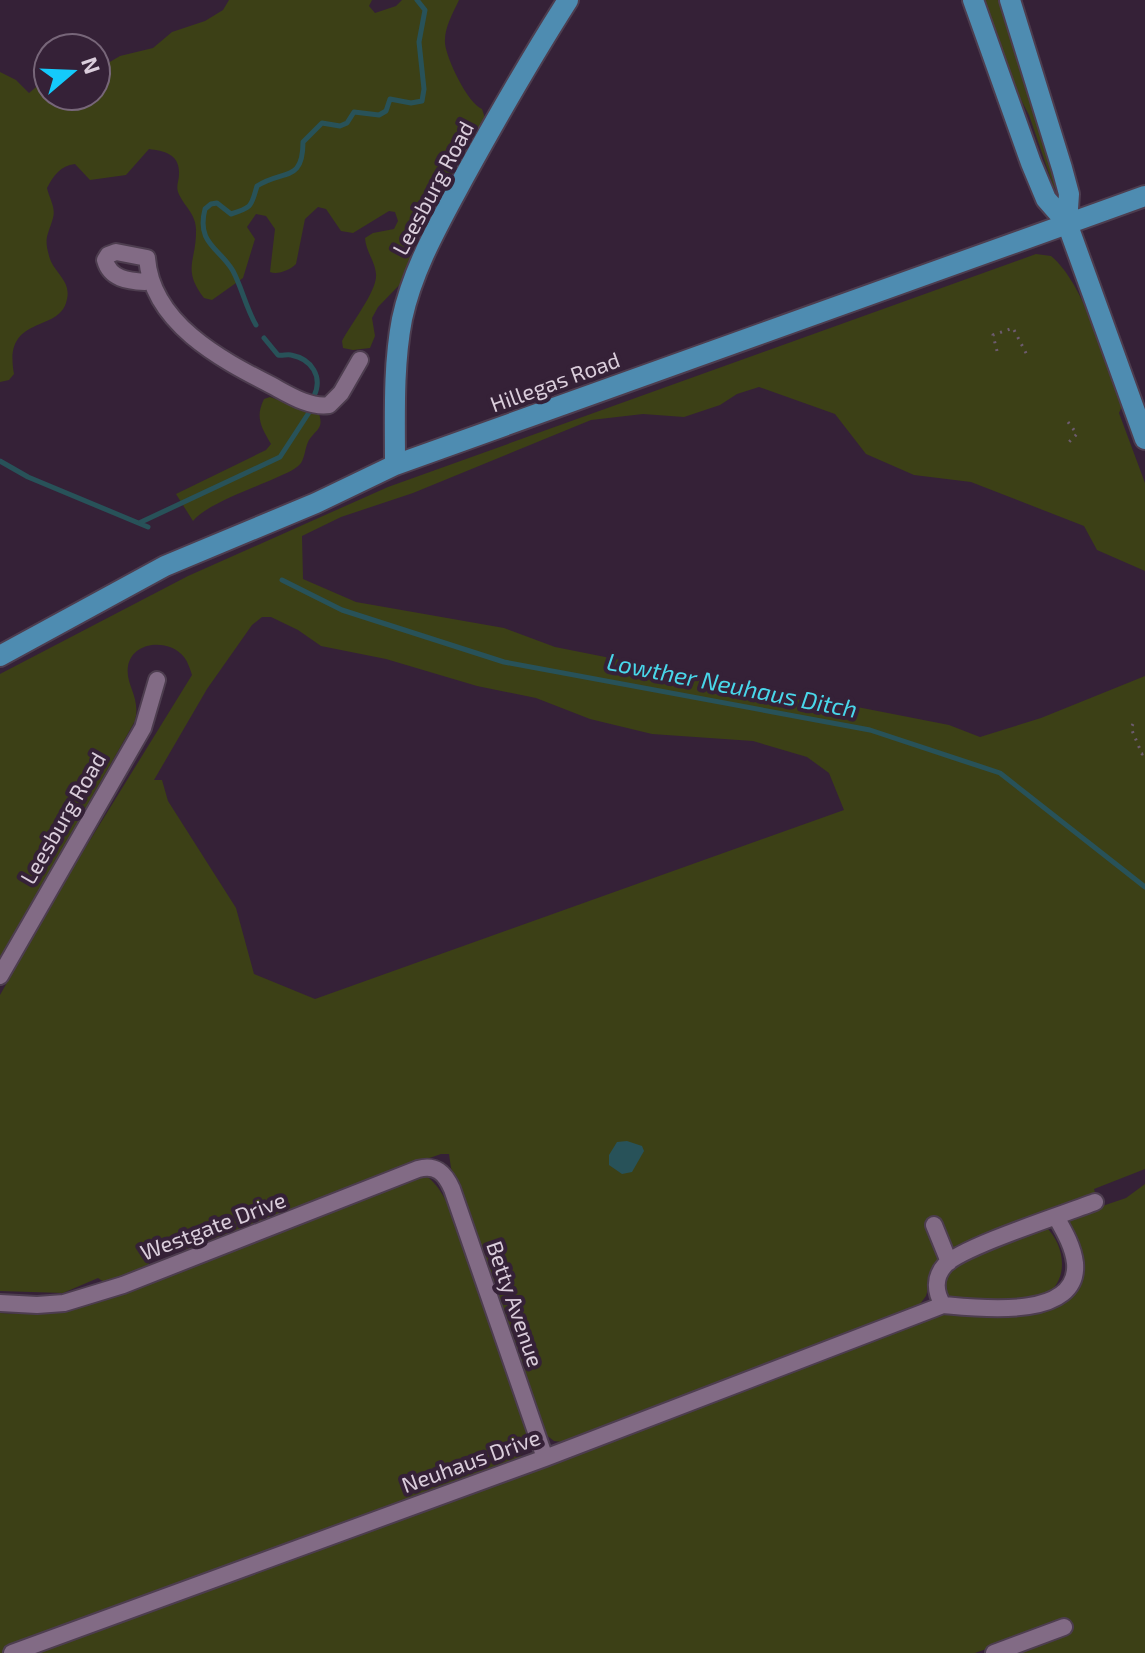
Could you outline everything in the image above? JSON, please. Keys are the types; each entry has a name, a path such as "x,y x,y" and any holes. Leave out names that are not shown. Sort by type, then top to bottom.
{"main road":[{"name":"Leesburg Road","path":"395,465 398,350 402,320 419,262 484,142 568,0"},
{"path":"973,0 1014,119 1046,199 1067,223 1145,439"},
{"path":"1010,0 1069,194 1067,223"},
{"name":"Hillegas Road","path":"0,656 165,566 316,503 395,465 1145,196"}],"street":[{"path":"145,282 115,276 106,267 108,255 116,252 147,258 155,292 195,340 224,362 310,404 329,405 335,400 360,360"},
{"name":"Leesburg Road","path":"0,976 143,728 157,680"},
{"name":"Westgate Drive","path":"0,1303 64,1303 123,1285 418,1169 427,1166 437,1168"},
{"name":"Betty Avenue","path":"437,1168 447,1177 452,1189 545,1458"},
{"path":"943,1305 937,1295 938,1278 949,1262 988,1243 1095,1202"},
{"name":"Neuhaus Drive","path":"12,1653 545,1458 943,1305 1028,1308 1056,1298 1073,1281 1075,1264 1068,1239 1056,1217"},
{"path":"934,1225 949,1262"},
{"path":"994,1653 1064,1627"}],"path":[{"path":"997,351 993,335 1013,328 1027,355"},
{"path":"1068,422 1077,434 1069,442"},
{"path":"1133,724 1131,728 1142,754 1145,753"}],"green space":[{"path":"229,0 372,0 369,6 375,13 396,6 402,0 459,0 446,32 446,50 459,80 470,99 482,109 486,121 467,159 442,190 419,240 409,275 378,307 372,318 375,336 370,348 343,348 342,341 375,281 375,269 365,238 373,233 394,229 398,221 395,212 389,211 353,233 341,231 326,209 318,207 305,219 296,264 277,273 270,272 275,229 266,216 256,214 247,227 255,239 243,278 212,300 204,298 193,280 196,226 178,192 179,167 174,158 149,149 126,175 90,180 75,164 61,169 52,179 47,188 54,214 47,246 53,265 66,284 68,296 60,312 23,334 16,342 14,374 9,380 0,382 0,72 16,80 29,93 32,90 32,112 112,112 112,61 153,48 172,32 205,21 223,10"},
{"path":"980,0 1004,0 1058,187 1054,188 1029,115 1000,60"},
{"path":"1036,254 1051,256 1074,285 1093,326 1122,406 1119,413 1145,483 1145,571 1097,550 1084,526 971,482 914,475 866,454 835,414 759,387 684,417 643,414 591,420 413,493 341,517 302,536 303,579 356,602 504,628 555,647 716,679 778,697 847,705 949,725 980,737 1041,718 1145,676 1145,1169 1094,1189 1096,1196 991,1233 929,1284 926,1296 914,1312 563,1442 554,1441 545,1434 495,1302 482,1302 529,1434 528,1445 519,1459 22,1653 0,1653 0,1313 61,1309 119,1292 98,1278 63,1293 0,1291 0,995 61,887 192,675 184,657 170,647 144,647 131,657 128,673 136,705 135,721 0,960 0,674 188,576 388,487","holes":["262,617 271,617 298,630 321,646 386,659 477,686 536,698 590,719 652,734 753,741 807,757 829,773 844,810 315,999 254,974 236,908 168,801 162,780 154,780 207,689 252,625","441,1154 449,1154 465,1205 456,1222 439,1189 422,1173 355,1190 355,1184","189,1248 188,1257 147,1273 150,1259"]},
{"path":"270,397 319,414 320,426 309,440 301,463 286,474 220,502 193,521 176,494 266,450 271,444 262,427 260,411 264,399"},
{"path":"1145,1184 1145,1653 1009,1653 1059,1623 975,1653 31,1653 939,1314 1042,1306 1069,1275 1064,1219 1126,1198"},
{"path":"1046,1227 1057,1242 1062,1261 1059,1279 1047,1294 1028,1300 986,1304 962,1302 948,1296 943,1285 953,1262"}],"shaded area":[{"path":"627,1141 642,1146 644,1151 632,1172 622,1174 609,1165 609,1155 617,1142"}],"waterway":[{"path":"256,325 233,271 206,238 203,221 205,209 217,203 231,214 247,207 257,186 295,169 302,155 303,142 322,123 340,126 347,123 354,112 379,115 386,111 390,99 411,103 422,101 424,89 419,42 425,10 417,0"},
{"path":"264,338 278,355 298,357 310,365 317,382 314,396"},
{"path":"139,523 280,457 310,411"},
{"name":"Lowther Neuhaus Ditch","path":"0,461 28,477 148,527"},
{"name":"Lowther Neuhaus Ditch","path":"282,580 342,610 504,662 870,730 1000,773 1145,887"}]}
